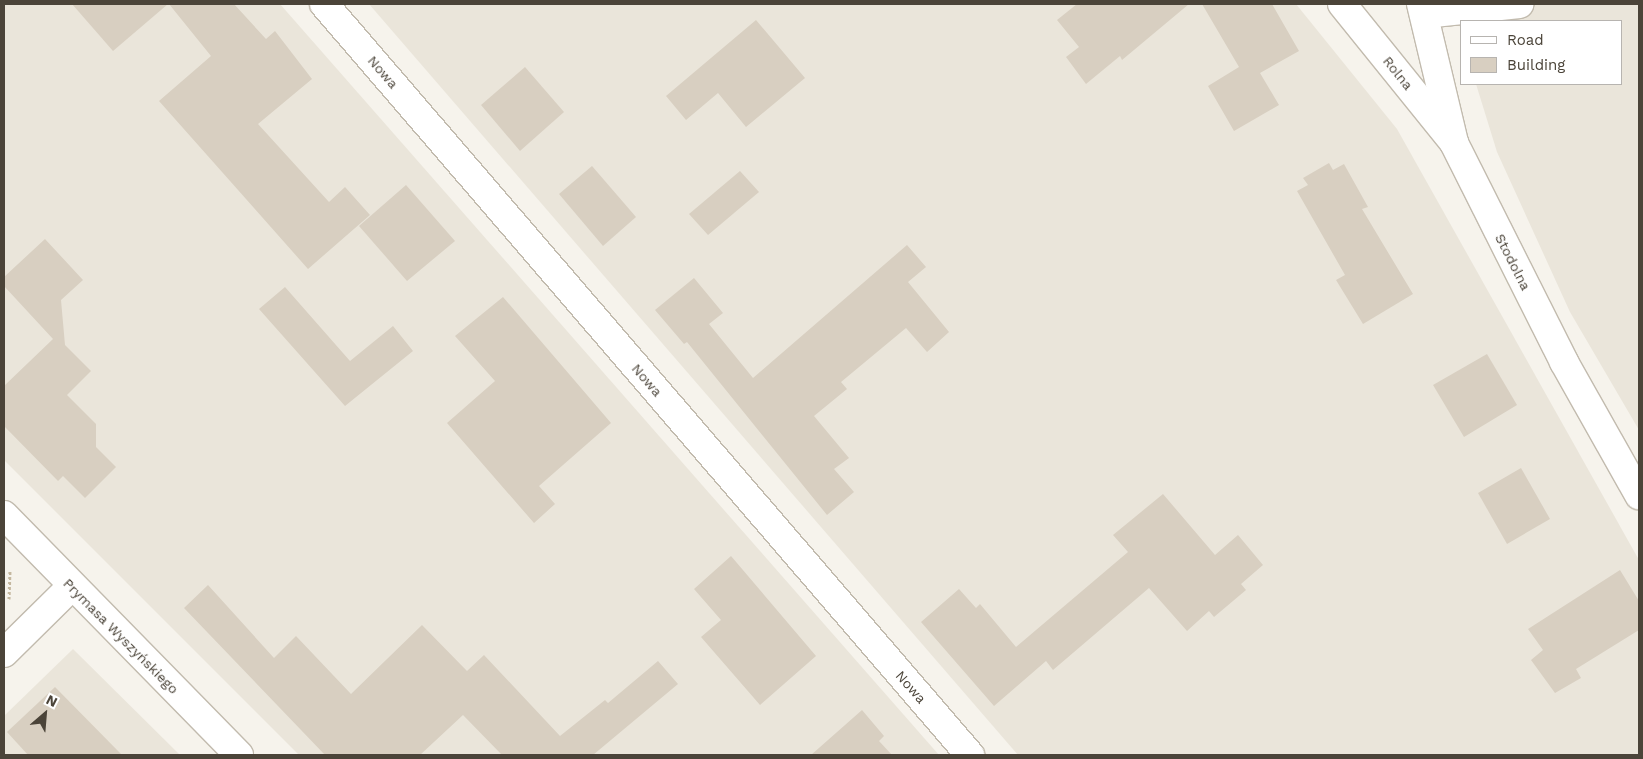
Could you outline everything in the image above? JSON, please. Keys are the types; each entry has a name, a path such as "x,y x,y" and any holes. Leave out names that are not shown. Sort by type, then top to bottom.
{"street":[{"name":"Nowa","path":"324,4 970,755"},
{"name":"Rolna","path":"1342,4 1454,143"},
{"name":"Stodolna","path":"1520,4 1422,9 1454,143 1564,362 1639,495"},
{"name":"Prymasa Wyszyńskiego","path":"4,516 239,755"},
{"path":"4,653 72,586"}],"path":[{"path":"9,605 10,565"}],"shaded area":[{"path":"4,4 280,4 939,755 299,755 4,460"},
{"path":"369,4 1296,4 1397,129 1639,560 1639,755 1018,755"},
{"path":"1453,4 1639,4 1639,430 1570,312 1497,152 1476,85 1623,85 1623,20 1460,20 1460,27"},
{"path":"73,649 180,755 4,755 4,716"}],"building":[{"path":"72,4 168,4 113,51"},
{"path":"169,4 234,4 266,39 275,31 312,79 258,124 329,202 345,187 370,215 308,269 159,101 211,56"},
{"path":"1077,4 1189,4 1122,60 1120,56 1086,84 1066,57 1079,47 1057,20"},
{"path":"1202,4 1272,4 1299,51 1260,73 1279,105 1234,131 1208,86 1239,67"},
{"path":"756,20 805,78 746,127 718,93 686,120 666,96"},
{"path":"525,67 564,112 520,151 481,105"},
{"path":"1329,163 1333,170 1344,164 1368,207 1362,209 1413,294 1363,324 1336,280 1345,275 1297,191 1308,185 1303,178"},
{"path":"592,166 636,217 603,246 559,194"},
{"path":"740,171 759,192 708,235 689,214"},
{"path":"406,185 455,241 407,281 359,226"},
{"path":"45,239 83,280 61,300 65,345 91,371 67,395 96,424 96,447 116,467 85,498 63,476 58,481 4,426 4,386 53,339 4,286 4,277"},
{"path":"907,245 926,267 908,282 949,332 927,352 906,328 841,382 847,389 814,416 849,458 834,469 854,492 827,515 687,342 684,344 655,310 694,278 723,313 709,324 753,378"},
{"path":"285,287 350,361 393,326 413,351 345,406 259,309"},
{"path":"503,297 611,423 539,486 555,504 534,523 447,423 495,381 455,336"},
{"path":"1487,354 1517,405 1464,437 1433,385"},
{"path":"1521,468 1550,519 1507,544 1478,493"},
{"path":"1163,494 1215,555 1238,535 1263,565 1241,584 1246,590 1214,617 1209,611 1187,631 1149,588 1053,670 1046,661 994,706 921,622 959,589 976,608 980,604 1016,647 1128,552 1113,535"},
{"path":"731,556 816,656 760,705 701,637 721,620 694,589"},
{"path":"1620,570 1639,601 1639,630 1576,669 1581,678 1555,693 1531,660 1543,650 1528,629"},
{"path":"208,585 274,658 296,636 351,694 422,625 467,671 484,655 560,736 605,700 608,703 658,661 678,684 593,755 502,755 463,715 420,755 325,755 184,608"},
{"path":"55,687 122,755 28,755 7,732"},
{"path":"862,710 884,736 879,741 892,755 811,755"}]}
